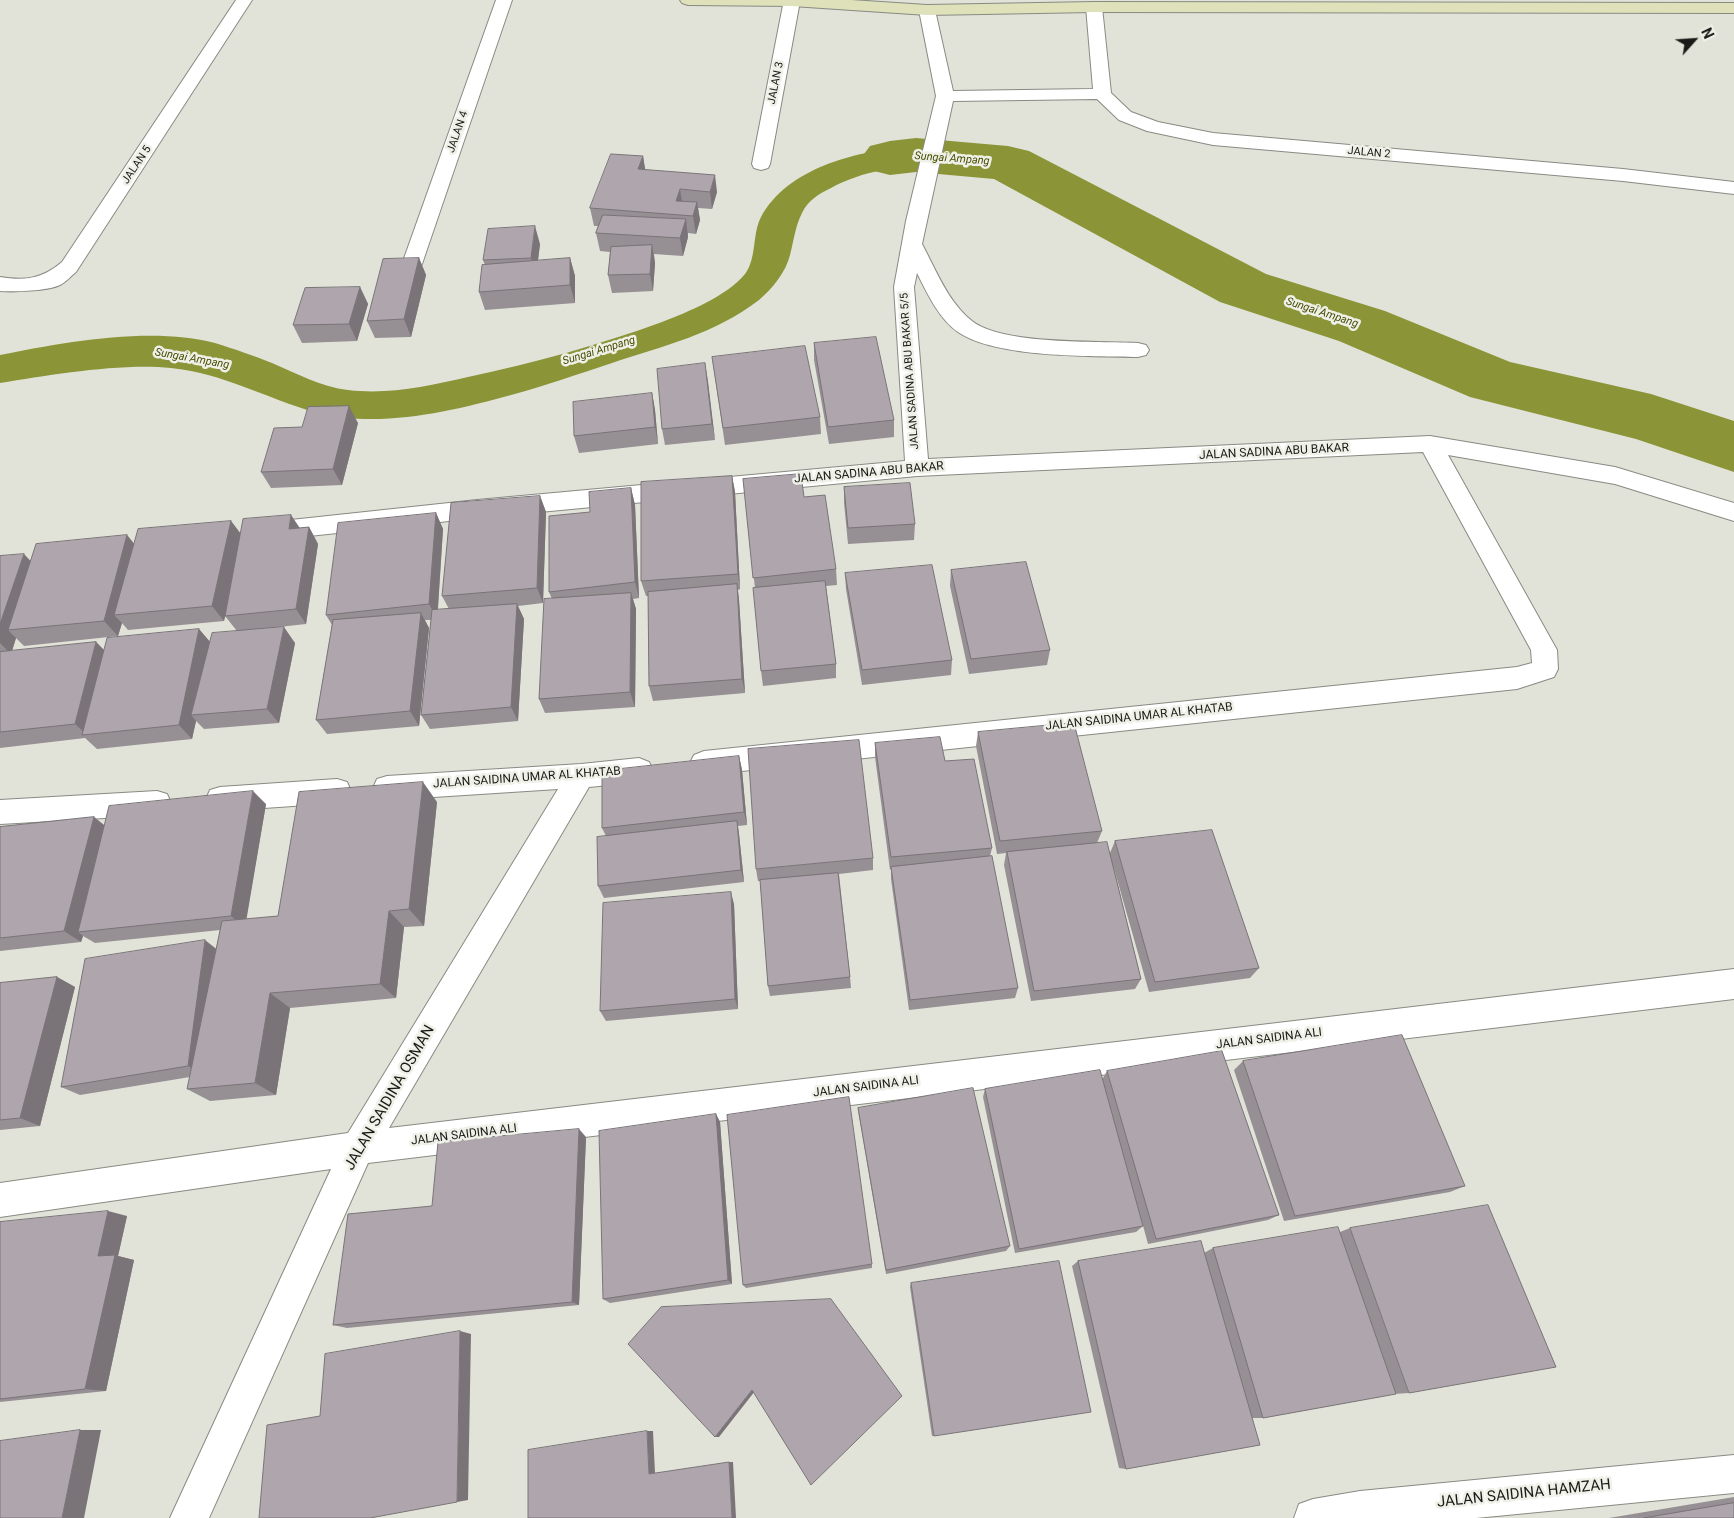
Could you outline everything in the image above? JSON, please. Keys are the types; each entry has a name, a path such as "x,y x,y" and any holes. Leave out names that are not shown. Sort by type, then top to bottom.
{"street":[{"name":"JALAN 5","path":"0,284 15,286 53,280 69,267 244,0"},
{"name":"JALAN 4","path":"412,264 504,0"},
{"path":"688,0 792,1 927,10 1094,7 1734,8"},
{"name":"JALAN 3","path":"761,164 792,1"},
{"path":"945,96 1102,94 1094,7"},
{"name":"JALAN SADINA ABU BAKAR 5/5","path":"917,468 904,287 916,221 945,96 927,10"},
{"name":"JALAN 2","path":"1102,94 1125,116 1153,128 1213,139 1623,175 1734,188"},
{"path":"912,244 942,298 959,322 978,335 1017,344 1138,350"},
{"name":"JALAN SADINA ABU BAKAR","path":"248,534 487,508 917,468 1430,444 1614,476 1734,512"},
{"name":"JALAN SAIDINA UMAR AL KHATAB","path":"0,812 581,776 1517,678 1545,669 1544,650 1430,444"},
{"name":"JALAN SAIDINA OSMAN","path":"189,1518 358,1148 581,776"},
{"name":"JALAN SAIDINA ALI","path":"0,1200 358,1148 1734,984"},
{"name":"JALAN SAIDINA HAMZAH","path":"1314,1518 1360,1510 1734,1474"}],"water":[{"path":"906,147 972,149 1011,157 1005,170 938,166 894,168 873,172 831,188 814,198 804,208 788,261 778,280 759,300 742,312 725,322 669,345 536,388 487,401 413,416 363,419 338,417 314,412 226,380 171,368 108,368 0,383 0,355 79,341 136,336 191,338 215,343 265,360 319,383 348,390 363,391 423,386 542,360 662,322 718,296 737,282 749,268 756,231 761,217 773,200 788,186 805,175 844,158 886,149"}],"building":[{"path":"611,154 643,156 638,169 715,175 710,192 680,189 676,201 697,202 693,216 590,208"},
{"path":"603,215 686,219 680,238 596,233"},
{"path":"535,226 531,258 483,260 488,229"},
{"path":"652,245 650,274 608,275 611,247"},
{"path":"419,258 404,319 367,321 383,259"},
{"path":"570,258 570,285 479,292 482,265"},
{"path":"360,287 349,324 293,325 305,288"},
{"path":"876,337 894,420 828,427 814,343"},
{"path":"805,346 820,417 723,428 712,357"},
{"path":"705,363 712,424 662,429 657,369"},
{"path":"652,393 655,427 574,436 573,402"},
{"path":"349,406 333,469 261,472 274,428 302,427 308,407"},
{"path":"801,474 804,497 825,495 836,569 753,578 743,479"},
{"path":"732,476 738,574 641,581 641,482"},
{"path":"910,483 915,524 848,528 844,487"},
{"path":"631,488 635,582 549,592 549,516 590,512 589,492"},
{"path":"540,496 537,588 442,596 451,503"},
{"path":"436,513 429,604 326,615 338,523"},
{"path":"291,515 289,529 309,527 296,609 225,616 243,519"},
{"path":"231,521 212,606 114,615 138,529"},
{"path":"127,535 104,621 8,630 36,544"},
{"path":"24,554 0,624 0,556"},
{"path":"1026,562 1050,650 971,659 951,570"},
{"path":"932,565 952,660 862,670 845,573"},
{"path":"825,581 836,664 761,671 753,588"},
{"path":"737,584 742,679 649,686 648,592"},
{"path":"631,593 630,692 539,699 544,599"},
{"path":"517,604 511,707 421,715 432,610"},
{"path":"421,613 410,711 316,720 333,620"},
{"path":"284,627 267,709 191,715 212,633"},
{"path":"199,629 179,725 82,735 107,638"},
{"path":"96,642 75,724 0,732 0,652"},
{"path":"1074,723 1102,831 1000,841 978,732"},
{"path":"940,737 945,761 974,759 992,848 891,857 875,743"},
{"path":"859,740 873,858 756,869 748,749"},
{"path":"739,756 744,812 602,828 602,771"},
{"path":"423,782 409,909 389,911 380,984 270,993 255,1083 187,1089 222,921 278,916 299,792"},
{"path":"253,791 231,916 78,932 109,806"},
{"path":"94,817 64,931 0,938 0,827"},
{"path":"737,821 741,870 598,886 597,837"},
{"path":"1212,830 1259,968 1155,982 1115,841"},
{"path":"1107,842 1141,979 1034,991 1007,852"},
{"path":"992,856 1018,988 910,1000 891,867"},
{"path":"838,873 850,977 768,986 760,880"},
{"path":"731,892 735,999 600,1011 603,903"},
{"path":"205,940 188,1066 61,1087 85,959"},
{"path":"57,977 20,1118 0,1120 0,983"},
{"path":"1402,1035 1465,1186 1295,1216 1243,1061"},
{"path":"1222,1051 1279,1215 1156,1239 1107,1071"},
{"path":"1100,1070 1143,1226 1019,1249 985,1089"},
{"path":"973,1088 1010,1246 886,1270 858,1108"},
{"path":"849,1097 872,1264 743,1285 727,1115"},
{"path":"716,1114 728,1280 603,1299 599,1131"},
{"path":"579,1129 572,1302 333,1325 348,1214 432,1206 438,1142"},
{"path":"1488,1205 1556,1367 1409,1393 1350,1228"},
{"path":"108,1211 98,1256 115,1255 85,1389 0,1399 0,1222"},
{"path":"1338,1227 1396,1394 1263,1418 1213,1248"},
{"path":"1201,1241 1260,1445 1126,1469 1078,1261"},
{"path":"1059,1261 1091,1412 934,1436 911,1283"},
{"path":"831,1299 902,1396 811,1485 752,1390 715,1437 628,1344 661,1307"},
{"path":"460,1331 457,1502 370,1518 259,1518 267,1425 320,1416 325,1354"},
{"path":"80,1430 62,1518 0,1518 0,1441"},
{"path":"647,1431 649,1474 729,1462 732,1518 528,1518 528,1450"},
{"path":"1734,1503 1734,1518 1644,1518"}],"waterway":[{"name":"Sungai Ampang","path":"890,158 916,155 1008,163 1243,288 1362,326 1494,381 1651,418 1734,447"}]}
